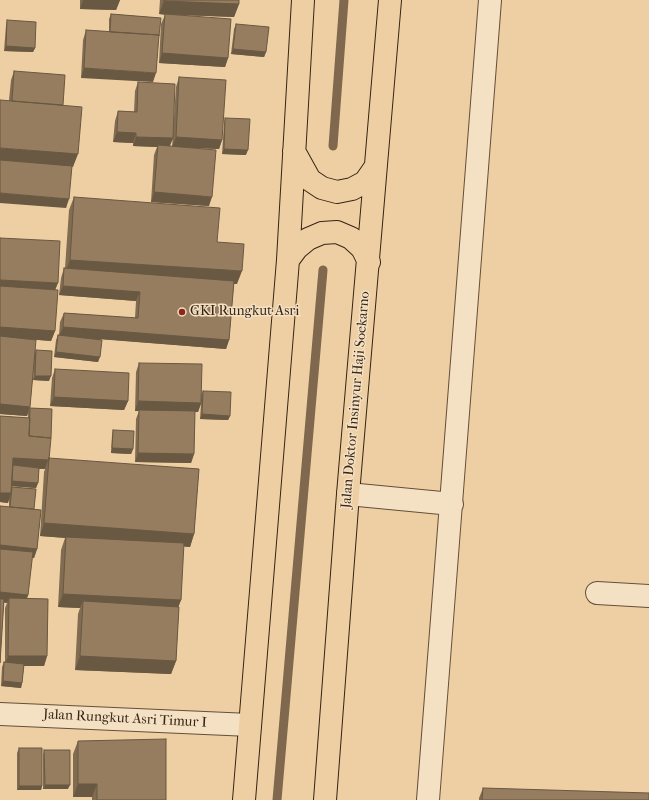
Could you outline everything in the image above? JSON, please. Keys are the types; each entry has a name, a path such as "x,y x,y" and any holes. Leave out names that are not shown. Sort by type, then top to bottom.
{"main road":[{"path":"244,800 288,260 303,0"},
{"name":"Jalan Doktor Insinyur Haji Soekarno","path":"325,800 348,494 369,262 374,169 390,0"},
{"path":"294,150 310,180 322,188 337,192 352,189 365,182 374,169"},
{"path":"288,260 297,248 308,239 322,233 337,232 351,238 362,248 369,262"}],"street":[{"path":"428,800 490,0"},
{"path":"348,494 452,504"},
{"path":"597,594 649,596"},
{"name":"Jalan Rungkut Asri Timur I","path":"0,714 250,725"}],"building":[{"path":"239,0 239,4 164,1"},
{"path":"111,14 161,18 159,36 110,32"},
{"path":"165,14 231,19 228,58 162,53"},
{"path":"7,20 36,22 35,48 6,46"},
{"path":"236,24 269,27 266,52 233,49"},
{"path":"86,30 159,35 156,73 84,68"},
{"path":"14,71 65,75 63,105 12,101"},
{"path":"179,77 226,80 222,140 176,137"},
{"path":"138,82 175,84 173,138 136,137 136,133 117,132 118,111 137,112"},
{"path":"0,100 82,107 78,154 0,148"},
{"path":"225,118 250,119 248,150 224,149"},
{"path":"158,145 216,150 212,197 154,192"},
{"path":"0,160 72,166 69,199 0,193"},
{"path":"74,197 220,208 217,242 244,244 242,271 70,260"},
{"path":"0,238 60,241 58,283 0,280"},
{"name":"GKI Rungkut Asri","path":"64,268 234,281 229,340 63,327 64,313 138,318 140,292 63,286"},
{"path":"0,286 58,290 55,331 0,327"},
{"path":"58,335 102,340 100,357 56,352"},
{"path":"0,336 36,340 30,407 0,404"},
{"path":"36,350 52,351 51,376 35,376"},
{"path":"139,363 202,364 201,403 138,401"},
{"path":"55,369 129,373 128,401 54,397"},
{"path":"203,391 231,392 230,416 202,414"},
{"path":"30,408 52,409 51,438 29,436"},
{"path":"139,410 195,411 194,454 138,453"},
{"path":"0,416 30,418 29,436 51,438 49,460 13,458 11,493 0,493"},
{"path":"113,430 134,431 133,449 112,448"},
{"path":"49,458 199,469 194,534 44,523"},
{"path":"13,465 39,468 38,483 12,481"},
{"path":"12,487 36,489 34,509 10,507"},
{"path":"0,506 41,510 37,549 0,545"},
{"path":"66,537 184,543 181,600 63,594"},
{"path":"0,549 33,552 28,595 0,592"},
{"path":"9,598 48,599 47,656 8,656"},
{"path":"0,599 4,599 0,663"},
{"path":"83,601 179,607 176,661 80,656"},
{"path":"4,662 24,664 22,683 3,681"},
{"path":"166,739 166,800 97,800 97,784 78,784 78,741"},
{"path":"19,748 42,748 42,786 19,786"},
{"path":"44,750 70,750 70,785 45,785"},
{"path":"483,788 649,793 649,800 482,800"}],"waterway":[{"path":"333,146 344,0"},
{"path":"277,800 323,270"}],"place":[{"name":"GKI Rungkut Asri","path":"182,312"}]}
